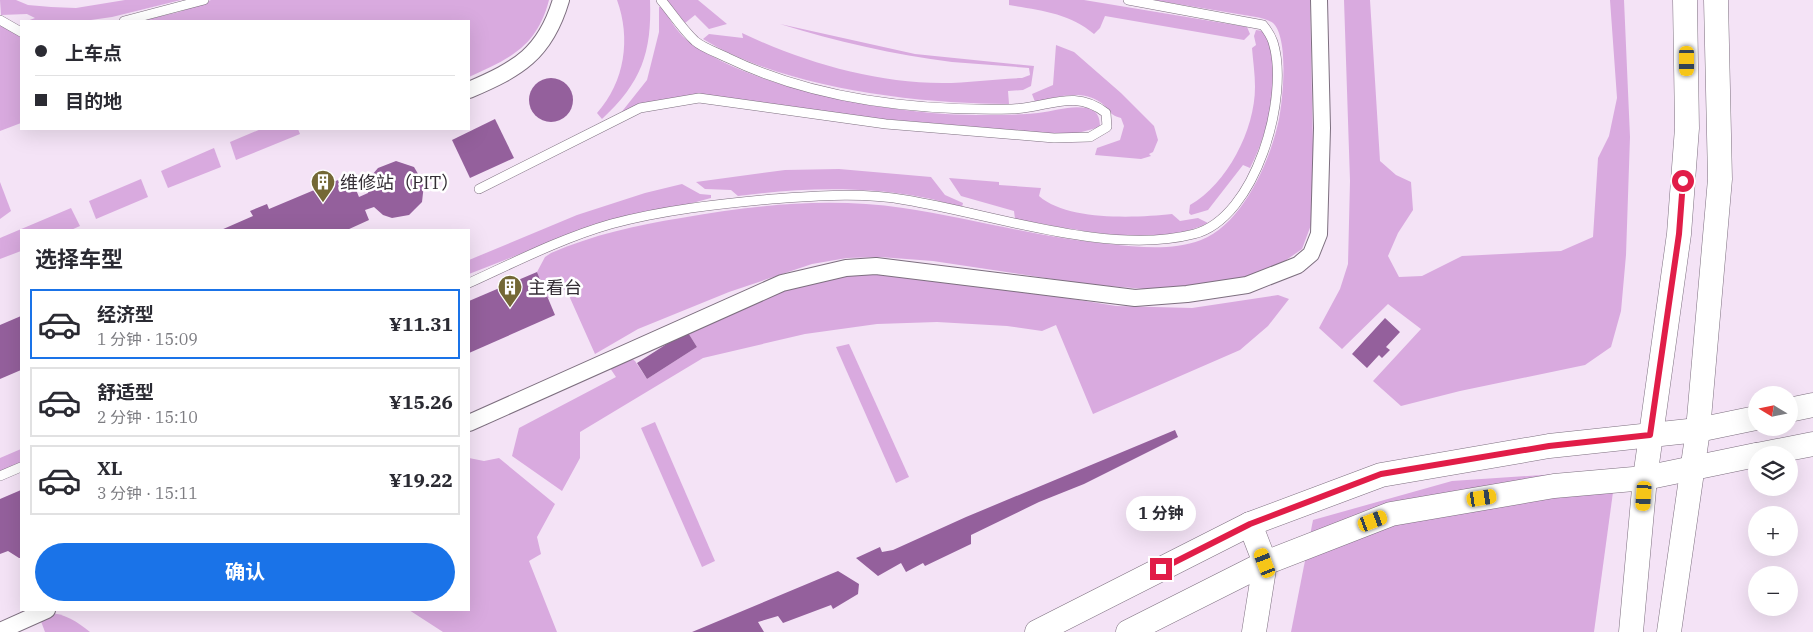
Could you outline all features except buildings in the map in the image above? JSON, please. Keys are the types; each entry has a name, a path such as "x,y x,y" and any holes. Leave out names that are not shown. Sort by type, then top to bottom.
{"street":[{"path":"470,90 510,72 521,63 543,41 554,23 561,0"},
{"path":"470,423 782,283 846,268 876,266 1135,298 1188,294 1247,285 1298,264 1311,254 1319,234 1322,137 1319,0"},
{"path":"1631,632 1650,435 1679,234 1687,128 1685,0"},
{"path":"1669,632 1698,430 1720,180 1716,0"},
{"path":"1798,408 1813,405"},
{"path":"1037,632 1250,524 1381,474 1549,446 1698,430 1748,420"},
{"path":"1798,447 1813,444"},
{"path":"1128,632 1265,563 1391,514 1554,486 1645,478 1748,457"},
{"path":"1250,524 1265,563 1254,632"},
{"path":"0,631 46,611"}],"lane":[{"path":"128,20 204,0"},
{"path":"479,188 640,108 699,98 886,124 1054,138 1090,136 1107,127 1106,113 1093,103 1063,100 1030,108 972,110 912,106 848,96 789,82 737,62 696,42 661,0"},
{"path":"470,283 554,245 610,224 723,203 799,197 853,195 905,200 1039,228 1131,240 1172,238 1196,234 1208,228 1231,209 1252,180 1265,148 1274,110 1278,77 1273,41 1263,24 1128,0"},
{"path":"0,20 20,31"},
{"path":"0,476 20,467"}],"shaded area":[{"path":"0,0 16,0 28,5 76,8 125,0 181,0 112,17 91,20 30,20 35,18 27,14 1,15"},
{"path":"211,0 549,0 537,29 520,49 497,64 470,77 470,20 144,20 179,12"},
{"path":"617,0 650,0 649,36 646,51 635,80 615,106 602,119 597,113 614,88 623,59 624,29"},
{"path":"667,0 698,0 727,24 709,29 695,15 685,23"},
{"path":"1009,0 1084,0 1247,27 1250,34 1244,40 1105,16 1100,28 1094,34 1075,21 1043,11 1009,5"},
{"path":"1153,0 1310,0 1313,149 1311,225 1302,249 1282,263 1254,276 1182,289 1145,289 1085,284 933,261 880,257 847,258 812,264 729,292 638,329 595,354 566,289 548,298 537,272 545,257 551,253 583,241 631,227 708,213 764,206 847,203 903,208 1031,233 1132,246 1167,247 1201,240 1216,232 1230,220 1242,205 1262,171 1279,119 1284,69 1281,41 1273,23 1265,19"},
{"path":"1344,0 1370,0 1380,161 1396,175 1411,182 1413,210 1398,233 1388,256 1399,277 1422,276 1462,256 1561,251 1593,237 1598,158 1609,136 1617,98 1610,0 1624,0 1630,137 1626,255 1621,311 1611,347 1585,365 1460,391 1401,406 1373,381 1421,329 1388,304 1342,349 1319,328 1340,289 1348,264 1350,181"},
{"path":"662,6 673,24 687,40 714,58 748,73 787,86 869,105 948,114 1017,115 1081,107 1093,110 1097,114 1100,127 1078,133 1060,134 883,119 709,95 620,114 647,80 659,32 659,7"},
{"path":"0,24 20,35 20,123 0,131"},
{"path":"780,24 915,54 1034,66 1031,86 1023,90 1008,91 1009,104 933,101 892,96 851,90 771,70 735,56 703,39 709,34 743,38 742,33 814,62 865,75 916,82 952,83 1022,78 1030,75 1029,68 952,62 909,55 844,42"},
{"path":"1256,30 1263,31 1270,46 1273,63 1272,100 1263,137 1250,168 1243,165 1208,210 1191,215 1189,213 1190,205 1216,184 1227,170 1244,138 1250,121 1254,104 1255,82 1252,48 1256,45 1254,36"},
{"path":"1056,45 1074,52 1121,93 1154,126 1158,140 1153,152 1149,154 1151,156 1141,159 1095,155 1097,148 1120,140 1124,126 1121,118 1113,115 1093,98 1068,95 1035,102 1032,94 1053,85"},
{"path":"259,130 298,130 300,134 236,160 230,142"},
{"path":"214,148 221,167 168,188 161,171"},
{"path":"839,169 931,177 945,195 963,203 962,207 921,197 876,191 829,189 783,191 738,196 731,190 705,189 696,182 785,170"},
{"path":"949,178 999,182 999,185 1041,188 1039,196 1051,204 1084,214 1121,217 1172,214 1180,221 1198,218 1208,223 1187,231 1163,235 1138,236 1087,231 1015,219 1014,211 961,196"},
{"path":"141,179 148,197 96,219 89,201"},
{"path":"0,182 11,211 0,219"},
{"path":"682,184 700,194 711,195 711,198 558,239 470,274 470,260 577,215 645,193"},
{"path":"71,208 80,226 73,229 21,229"},
{"path":"20,230 20,251 0,259 0,238"},
{"path":"860,275 889,275 1011,289 1116,306 1192,308 1278,295 1289,299 1268,326 1240,350 1093,414 1056,325 1042,331 1007,326 937,322 877,324 805,334 703,358 580,432 580,458 562,491 512,456 519,428 616,377 610,368 628,356 635,361 647,379 697,347 687,331 750,303 793,288 815,282"},
{"path":"849,344 909,477 896,483 836,347"},
{"path":"655,422 715,561 702,567 641,428"},
{"path":"20,449 20,465 0,474 0,458"},
{"path":"470,458 484,461 499,458 555,504 537,537 541,554 529,561 557,632 443,632 411,611 470,611"},
{"path":"1616,470 1594,632 1291,632 1313,520 1452,481"},
{"path":"48,613 65,616 90,632 45,632 39,616"}],"place":[{"name":"维修站（PIT）","path":"323,203"},
{"name":"主看台","path":"510,308"}],"route":[{"path":"1161,569 1250,524 1381,474 1549,446 1650,435 1679,234 1683,181"}]}
